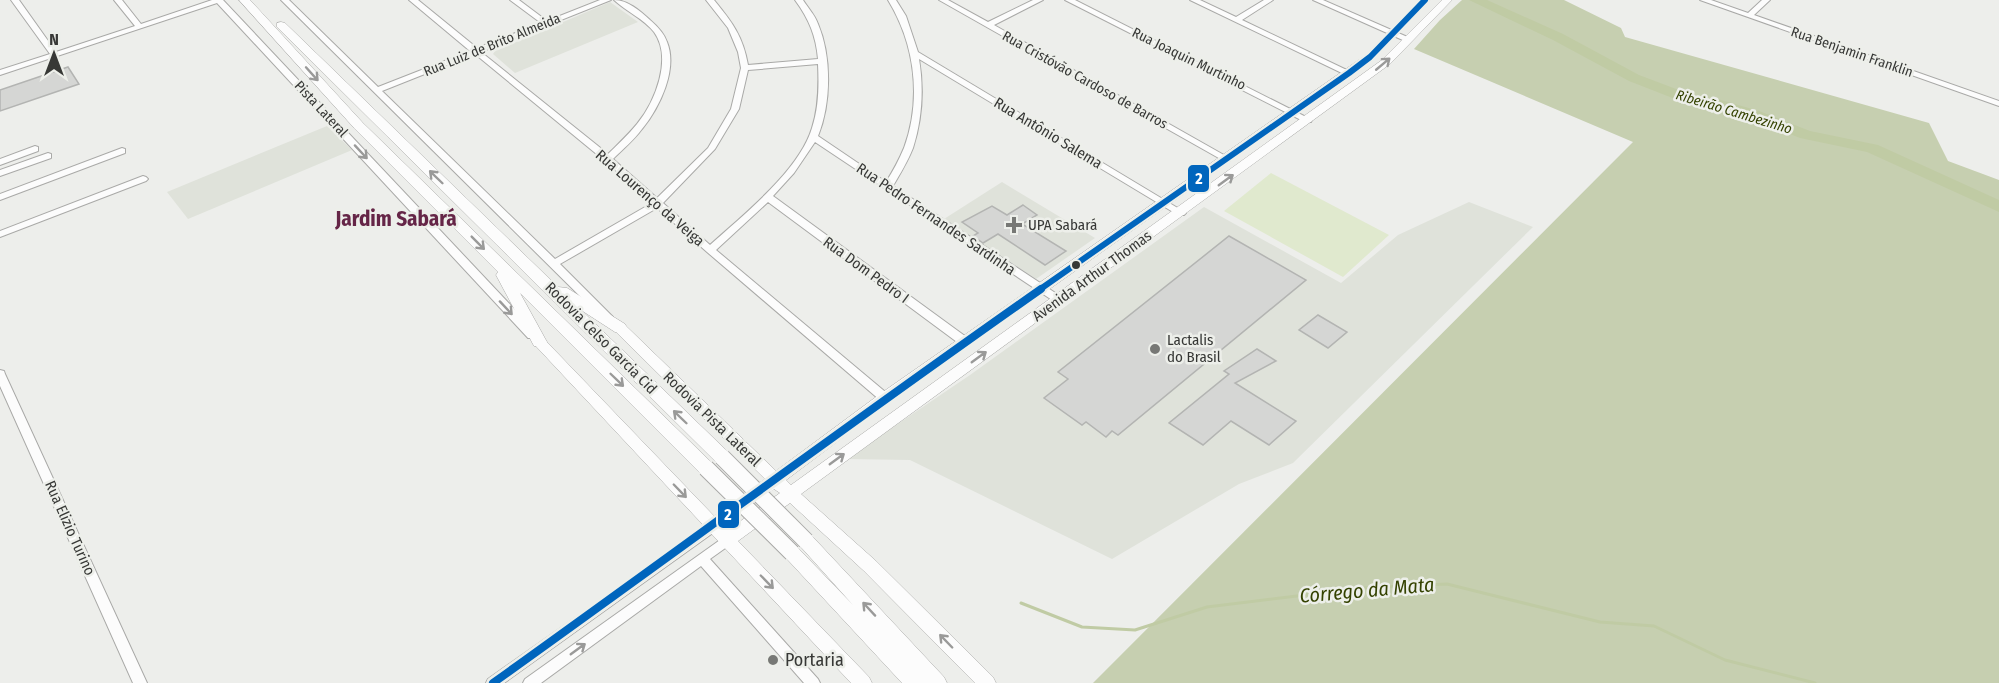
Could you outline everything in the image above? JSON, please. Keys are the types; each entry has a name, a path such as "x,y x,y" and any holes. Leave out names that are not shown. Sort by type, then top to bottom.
{"highway":[{"name":"Rodovia Celso Garcia Cid","path":"244,0 359,126 706,468 799,547 937,683"},
{"name":"Rodovia Celso Garcia Cid","path":"257,0 540,276 615,355 722,457 915,683"},
{"path":"496,261 539,342"},
{"path":"540,276 620,328"}],"main road":[{"name":"Avenida Arthur Thomas","path":"713,526 885,398 1349,73 1370,57 1425,0"},
{"name":"Avenida Arthur Thomas","path":"727,540 1386,62 1447,0"},
{"name":"Rodovia Pista Lateral","path":"620,328 775,480 870,566 987,683"},
{"path":"539,342 863,683"},
{"path":"923,372 924,384 931,391"}],"street":[{"path":"15,0 55,55"},
{"path":"118,0 139,26"},
{"path":"0,73 219,0"},
{"name":"Pista Lateral","path":"219,0 539,342"},
{"path":"285,0 377,90"},
{"name":"Rua Lourenço da Veiga","path":"413,0 608,159 710,250 885,398"},
{"path":"514,0 545,23"},
{"name":"Rua Luiz de Brito Almeida","path":"377,90 607,0"},
{"path":"608,159 643,122 659,92 666,64 659,33 642,16 618,0"},
{"path":"553,264 657,204 711,149 735,109 745,68 732,28 710,0"},
{"path":"710,250 768,197 797,162 813,137 823,90 822,61 814,24 799,0"},
{"name":"Rua Cristóvão Cardoso de Barros","path":"943,0 1227,159"},
{"path":"988,26 1039,0"},
{"name":"Rua Joaquin Murtinho","path":"1072,0 1308,120"},
{"path":"1194,0 1349,73"},
{"path":"1237,20 1269,0"},
{"path":"1317,0 1408,39"},
{"name":"Rua Benjamin Franklin","path":"1704,0 1999,104"},
{"path":"1749,16 1766,0"},
{"path":"888,187 908,148 916,113 918,83 916,54 897,1"},
{"name":"Rua Antônio Salema","path":"916,54 1180,213"},
{"path":"745,68 822,61"},
{"name":"Rodovia Pista Lateral","path":"377,90 620,328"},
{"name":"Rua Pedro Fernandes Sardinha","path":"813,137 1059,300"},
{"path":"0,162 35,149"},
{"path":"0,197 122,151"},
{"path":"0,173 48,156"},
{"path":"0,234 143,178"},
{"name":"Rua Dom Pedro I","path":"768,197 965,342"},
{"name":"Rua Elizio Turino","path":"0,374 140,683"},
{"path":"493,683 713,526"},
{"path":"530,683 727,540"},
{"path":"702,559 813,683"}],"shaded area":[{"path":"610,2 638,22 515,73 493,54 495,51"},
{"path":"327,126 352,150 188,219 167,192"},
{"name":"UPA Sabará","path":"1002,182 1095,238 1036,279 944,219"},
{"name":"Lactalis do Brasil","path":"1469,202 1533,227 1293,463 1239,484 1112,559 910,460 846,459 970,375 1204,207 1341,283 1398,235"}],"green space":[{"path":"1462,0 1564,0 1621,28 1625,37 1929,123 1948,161 1999,180 1999,683 1093,683 1633,142 1414,49"},
{"path":"1271,173 1389,235 1343,277 1224,211"}],"building":[{"path":"68,67 79,84 0,111 0,90"},
{"name":"UPA Sabará","path":"1023,205 1037,215 1022,224 1066,251 1045,265 998,234 983,243 973,236 978,233 962,222 992,206 1007,215"},
{"name":"Lactalis do Brasil","path":"1229,236 1306,280 1118,435 1112,431 1106,437 1086,422 1082,425 1044,398 1068,379 1058,372"},
{"path":"1318,315 1347,332 1328,348 1299,330"},
{"name":"Lactalis do Brasil","path":"1257,349 1276,361 1235,383 1296,421 1269,445 1231,421 1203,445 1169,423 1229,374 1224,371"}],"waterway":[{"name":"Ribeirão Cambezinho","path":"1476,0 1558,37 1634,78 1698,103 1714,103 1753,114 1806,135 1872,148 1999,207"},
{"name":"Córrego da Mata","path":"1021,603 1082,627 1135,630 1207,607 1363,588 1447,584 1600,622 1654,626 1725,660 1815,683"}],"transit line":[{"name":"2","path":"493,683 713,526 885,398 1349,73 1370,57 1425,0"}],"place":[{"name":"UPA Sabará","path":"1014,225"},
{"name":"Lactalis do Brasil","path":"1155,349"},
{"name":"Portaria","path":"773,660"}],"district":[{"name":"Jardim Sabará","path":"396,219"}]}
